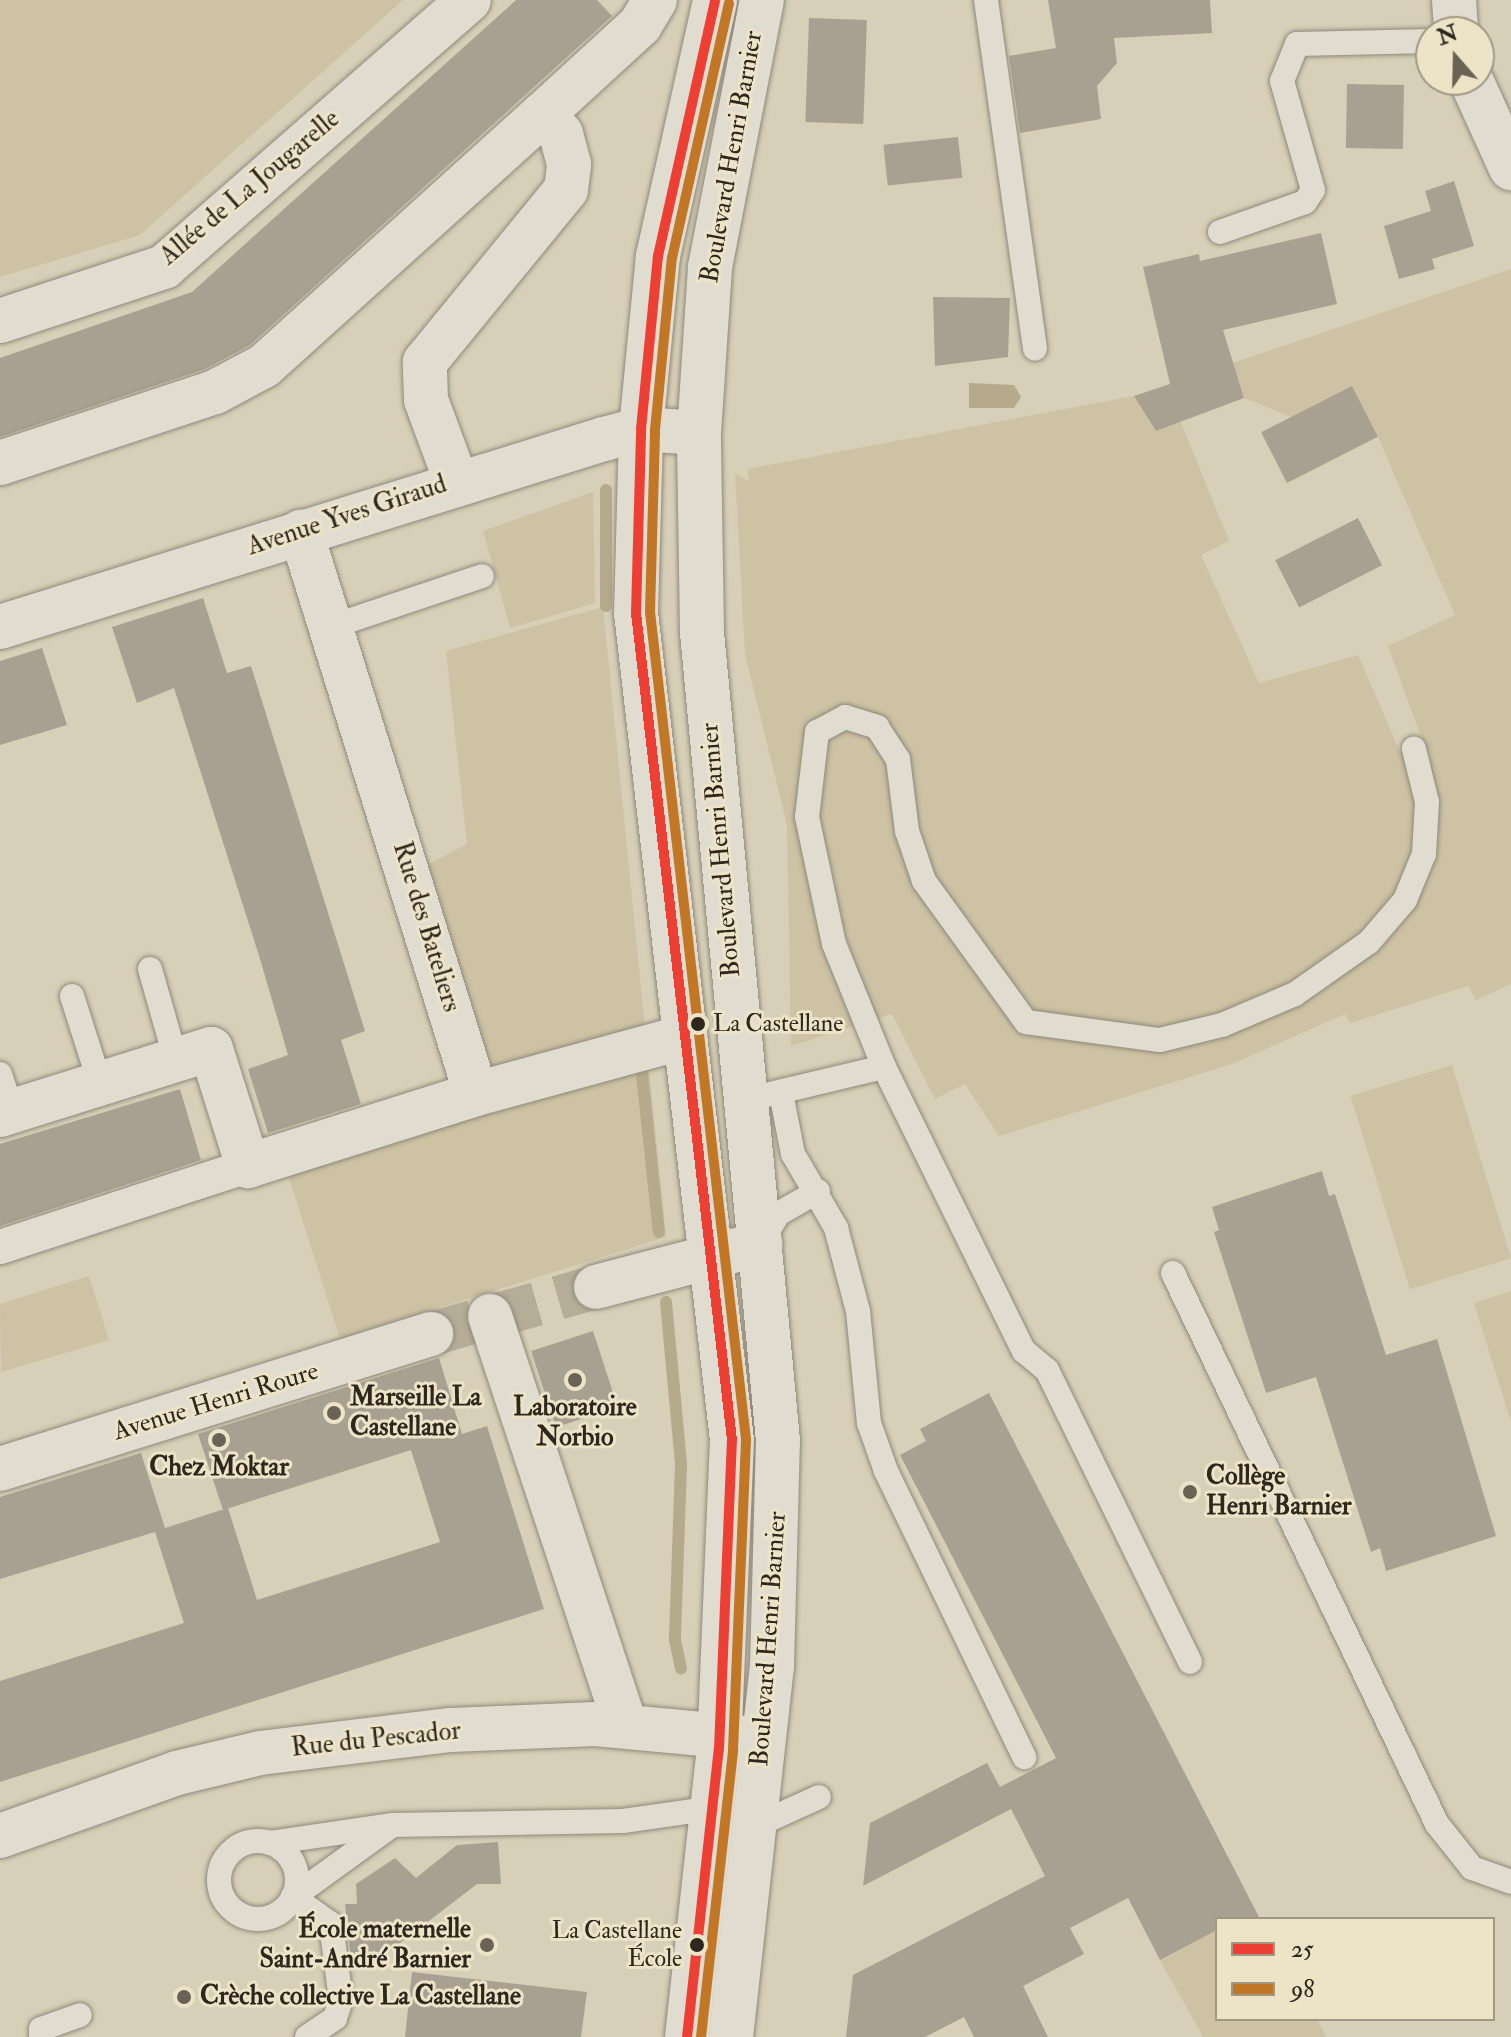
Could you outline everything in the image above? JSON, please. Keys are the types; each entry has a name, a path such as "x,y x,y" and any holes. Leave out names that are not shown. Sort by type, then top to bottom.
{"street":[{"name":"Allée de La Jougarelle","path":"0,321 164,267 469,0"},
{"path":"0,463 203,397 264,366 640,25 655,0"},
{"name":"Boulevard Henri Barnier","path":"687,2037 720,1733 732,1440 636,613 641,429 658,256 715,0"},
{"name":"Boulevard Henri Barnier","path":"731,2037 764,1740 778,1576 778,1441 760,1244 763,1096 702,633 699,433 710,267 762,0"},
{"path":"1478,96 1511,168"},
{"path":"456,481 426,400 425,362 566,190 569,164 561,134 543,114"},
{"name":"Avenue Yves Giraud","path":"0,627 456,481 641,429 699,433"},
{"name":"Rue des Bateliers","path":"301,532 476,1094"},
{"path":"0,1247 476,1094 685,1037"},
{"path":"4,1100 100,1084 211,1049 248,1166"},
{"path":"596,1287 760,1244"},
{"path":"490,1316 625,1725"},
{"name":"Avenue Henri Roure","path":"0,1469 431,1334"},
{"name":"Rue du Pescador","path":"0,1836 177,1773 260,1753 451,1730 625,1725 764,1740"}],"lane":[{"path":"986,0 1035,349"},
{"path":"1220,232 1305,202 1313,190 1282,81 1297,44 1415,41"},
{"path":"330,627 482,576"},
{"path":"1190,1662 1047,1370 1024,1351 884,1067 817,883 807,817 817,732 845,717 877,727 898,759 907,831 924,881 1026,1022 1160,1040 1222,1025 1295,994 1369,942 1405,900 1424,854 1427,802 1414,749"},
{"path":"150,969 176,1060"},
{"path":"72,996 100,1084"},
{"path":"884,1067 763,1096 836,1228 858,1311 869,1423 1024,1757"},
{"path":"760,1244 778,1214 818,1191"},
{"path":"1173,1273 1437,1824 1472,1868 1511,1882"},
{"path":"393,1825 264,1919 240,1915 223,1899 219,1875 231,1852 269,1843 393,1825 623,1821 714,1808 756,1813 819,1797"},
{"path":"269,1843 290,1859 293,1897"},
{"path":"293,1897 331,1924 341,2000 335,2018 307,2037"},
{"path":"41,2037 41,2029 80,2015"}],"shaded area":[{"path":"0,0 403,0 140,235 0,277"},
{"path":"1511,269 1511,984 1476,1000 1468,986 1350,1023 1345,1014 1232,1064 999,1136 965,1084 935,1099 892,1014 791,1046 787,825 745,654 735,474 749,481 748,469 1134,396 1156,431 1181,422 1229,541 1201,555 1259,683 1358,655 1400,752 1414,749 1424,745 1388,646 1455,615 1378,437 1352,387 1291,417 1244,398 1233,363"},
{"path":"969,383 1014,385 1021,397 1014,408 969,408"},
{"path":"593,492 595,603 510,628 483,531"},
{"path":"603,607 666,1237 340,1339 287,1171 496,1103 425,866 467,844 446,651"},
{"path":"1452,1065 1511,1258 1410,1289 1351,1096"},
{"path":"89,1276 109,1340 1,1372 0,1304"},
{"path":"1511,1291 1511,1422 1474,1303"},
{"path":"1215,1931 1215,2021 1318,2021 1326,2037 1203,2037 1160,1960"}],"building":[{"path":"516,0 597,0 612,16 250,345 205,369 0,437 0,358 192,292"},
{"path":"1048,0 1210,0 1212,33 1114,38 1117,63 1097,86 1101,119 1020,133 1009,56 1056,48"},
{"path":"809,18 867,20 863,124 805,122"},
{"path":"1347,84 1404,85 1403,149 1346,148"},
{"path":"958,137 962,178 888,186 883,145"},
{"path":"1454,181 1474,246 1432,259 1435,269 1399,279 1384,226 1431,211 1425,191"},
{"path":"1321,233 1337,304 1223,330 1244,398 1156,431 1134,396 1170,384 1143,267 1199,254 1200,261"},
{"path":"933,297 1010,298 1008,357 935,366"},
{"path":"1352,386 1378,437 1287,483 1261,432"},
{"path":"1358,518 1382,565 1299,607 1275,560"},
{"path":"203,598 227,673 251,666 365,1031 341,1040 361,1104 268,1133 248,1069 288,1055 261,962 174,688 137,703 112,627"},
{"path":"42,648 67,725 0,745 0,661"},
{"path":"180,1089 201,1160 0,1226 0,1144"},
{"path":"1322,1171 1329,1196 1335,1194 1386,1355 1437,1339 1496,1536 1386,1571 1380,1548 1371,1552 1316,1377 1266,1393 1214,1232 1219,1230 1212,1207"},
{"name":"Laboratoire Norbio","path":"593,1331 618,1407 556,1427 531,1351"},
{"path":"439,1358 462,1434 487,1426 544,1609 0,1782 0,1681 184,1623 155,1532 0,1579 0,1497 141,1453 165,1528 223,1510 198,1434","holes":["411,1450 440,1542 257,1600 228,1508"]},
{"path":"989,1393 1259,1917 1215,1917 1215,1931 1160,1960 1128,1898 1070,1928 1084,1954 1023,1986 1048,2037 974,2037 964,2017 925,2037 846,2037 853,1975 1045,1876 1011,1809 863,1886 870,1823 987,1763 1000,1787 1056,1758 900,1455 926,1441 920,1429"},
{"path":"498,1842 501,1884 477,1884 382,1957 351,1957 345,1904 357,1904 356,1884 395,1858 416,1878 457,1845"},
{"path":"412,1972 587,1992 581,2037 405,2037"}],"waterway":[{"path":"606,490 606,606"},
{"path":"642,1074 659,1232"},
{"path":"666,1302 681,1465 675,1640 681,1668"}],"tunnel":[{"path":"431,1334 596,1287"}],"transit line":[{"name":"25","path":"687,2037 719,1749 732,1440 636,613 641,429 658,256 715,0"},
{"name":"98","path":"701,2037 733,1750 746,1439 650,612 655,430 672,258 729,3"}],"place":[{"name":"La Castellane","path":"698,1024"},
{"name":"Laboratoire Norbio","path":"575,1380"},
{"name":"Marseille La Castellane","path":"334,1413"},
{"name":"Chez Moktar","path":"219,1440"},
{"name":"Collège Henri Barnier","path":"1190,1492"},
{"name":"École maternelle Saint-André Barnier","path":"487,1945"},
{"name":"La Castellane École","path":"697,1945"},
{"name":"Crèche collective La Castellane","path":"184,1997"}]}
